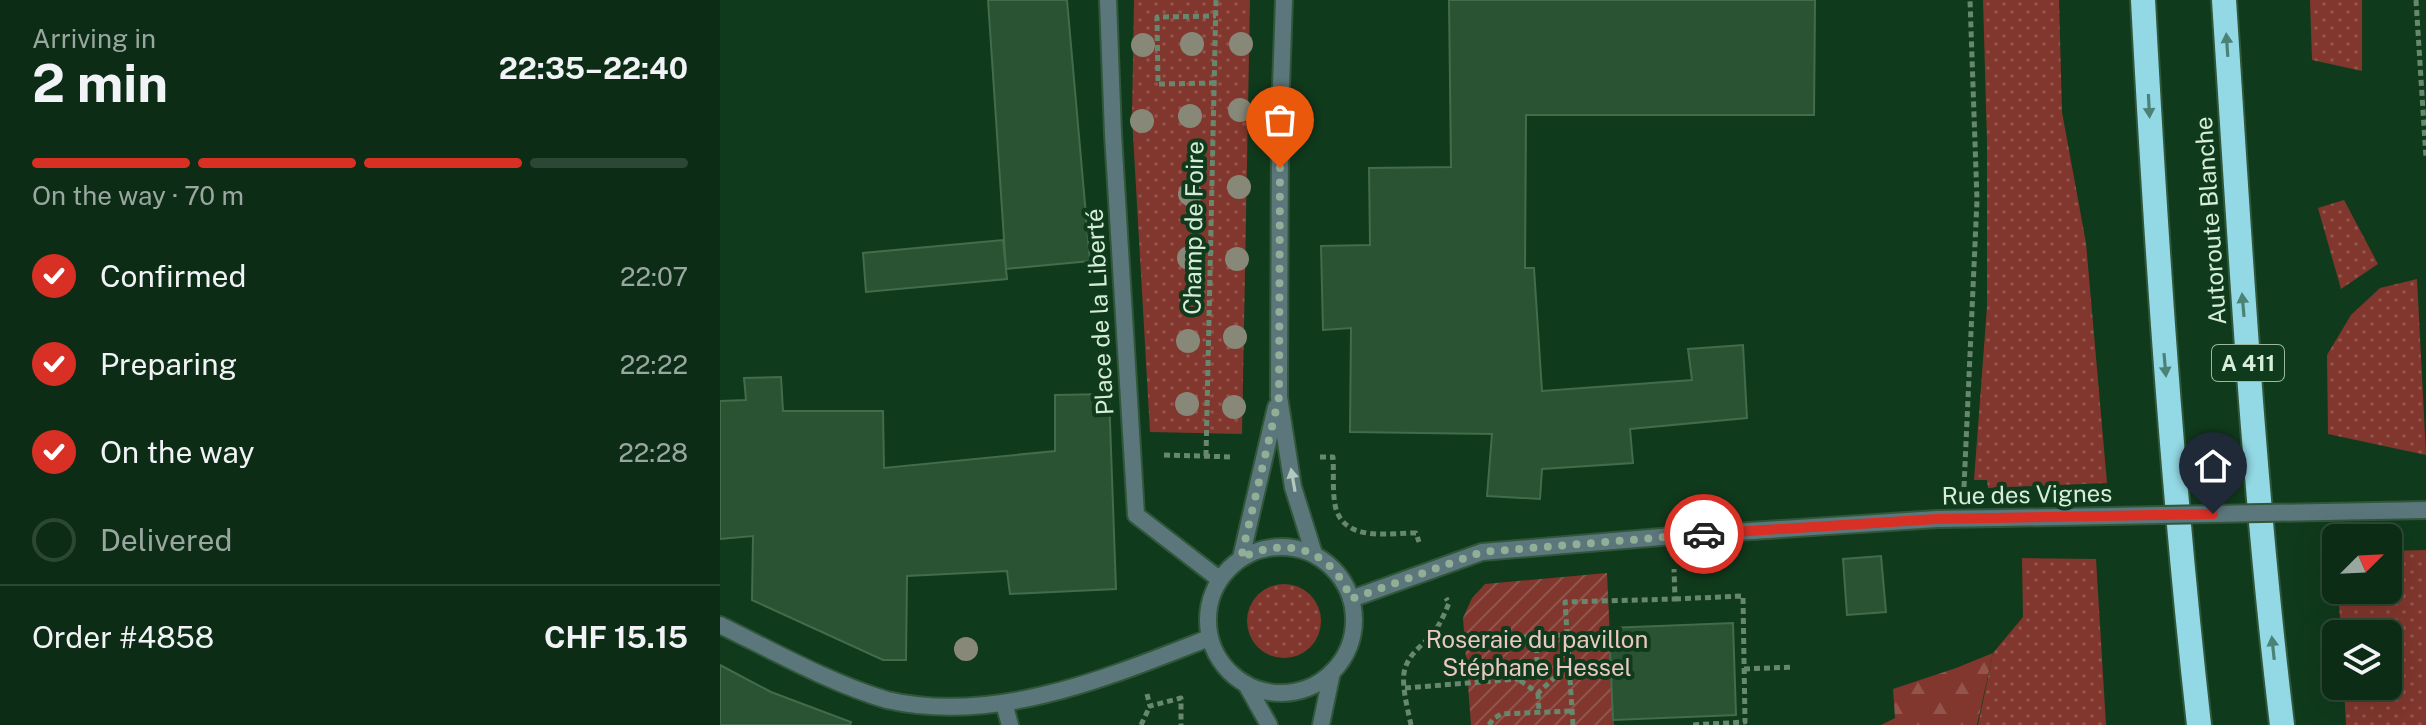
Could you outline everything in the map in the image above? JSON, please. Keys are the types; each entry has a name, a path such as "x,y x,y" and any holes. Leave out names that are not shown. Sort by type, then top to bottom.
{"highway":[{"path":"2143,0 2160,300 2199,725"},
{"name":"Autoroute Blanche","path":"2224,0 2255,454 2282,725"}],"street":[{"name":"Place de la Liberté","path":"1108,0 1113,149 1136,515 1219,579"},
{"path":"1284,0 1279,397 1293,487 1314,554"},
{"path":"1241,558 1279,397"},
{"name":"Rue des Vignes","path":"1351,599 1482,552 1673,536 2000,518 2426,510"},
{"path":"1271,547 1300,549 1314,554 1338,573 1351,599 1354,615 1350,646 1343,660 1320,683 1290,693 1275,693 1246,684 1223,666 1209,638 1208,614 1213,590 1219,579 1241,558 1271,547"},
{"path":"720,625 850,687 888,701 928,708 1005,707 1036,701 1209,638"},
{"path":"1321,725 1332,672"},
{"path":"1246,684 1269,725"},
{"path":"1005,707 1010,725"}],"path":[{"name":"Champ de Foire","path":"1206,456 1216,0"},
{"path":"1962,520 1977,200 1970,0"},
{"path":"2416,0 2426,158"},
{"path":"1215,83 1158,84 1157,17 1216,16"},
{"path":"1674,569 1675,599"},
{"path":"1573,725 1565,602 1743,596 1745,722 1692,725"},
{"path":"1484,639 1567,635"},
{"path":"1536,637 1537,662 1554,678 1538,693 1539,712"},
{"path":"1405,688 1518,679 1537,662"},
{"path":"1138,666 1150,706 1141,725"},
{"path":"1744,669 1794,667"},
{"path":"1518,679 1538,693"},
{"path":"1150,706 1181,698 1181,725"},
{"path":"1489,725 1501,714 1572,711"}],"green space":[{"path":"1134,0 1250,0 1242,434 1150,432 1132,117"},
{"path":"1983,0 2059,0 2062,112 2086,243 2107,483 1988,488 1987,480 1974,480 1987,307"},
{"path":"2310,0 2362,0 2362,71 2312,60"},
{"path":"2344,200 2378,264 2341,289 2318,208"},
{"path":"2417,279 2426,455 2328,434 2327,355 2351,315 2380,288"},
{"path":"2426,550 2426,725 2346,725 2345,700 2402,700 2402,620 2340,620 2339,604 2402,604 2402,551"},
{"path":"2022,558 2096,559 2106,725 1978,725 1993,653 2023,617"},
{"name":"Roseraie du pavillon Stéphane Hessel","path":"1607,573 1614,725 1471,725 1463,618 1472,598 1485,584"},
{"path":"1284,584 1305,590 1315,600 1321,621 1315,642 1305,652 1284,658 1263,652 1253,642 1247,621 1253,600 1263,590"},
{"path":"1993,653 1977,725 1881,725 1895,718 1893,689"}],"building":[{"path":"988,0 1067,0 1090,261 1006,269"},
{"path":"1449,0 1815,0 1814,115 1526,115 1525,268 1534,268 1542,391 1692,380 1688,349 1743,345 1747,418 1630,429 1633,463 1542,469 1540,499 1487,496 1492,434 1350,432 1351,328 1323,330 1321,246 1370,245 1369,168 1451,167"},
{"path":"1003,240 1007,279 866,292 863,253"},
{"path":"781,377 783,411 883,411 884,468 1055,451 1055,395 1109,394 1116,589 1010,594 1007,571 907,576 906,660 883,660 752,600 753,536 720,539 720,401 746,400 744,378"},
{"path":"1881,556 1886,612 1847,615 1843,559"},
{"path":"1733,623 1736,715 1613,720 1609,628"},
{"path":"720,665 771,692 851,722 850,725 720,725"}],"way so far":[{"path":"1280,168 1279,397 1241,558 1271,547 1300,549 1314,554 1338,573 1351,599 1482,552 1704,534"}],"route":[{"path":"1704,534 1937,519 2213,514"}]}
